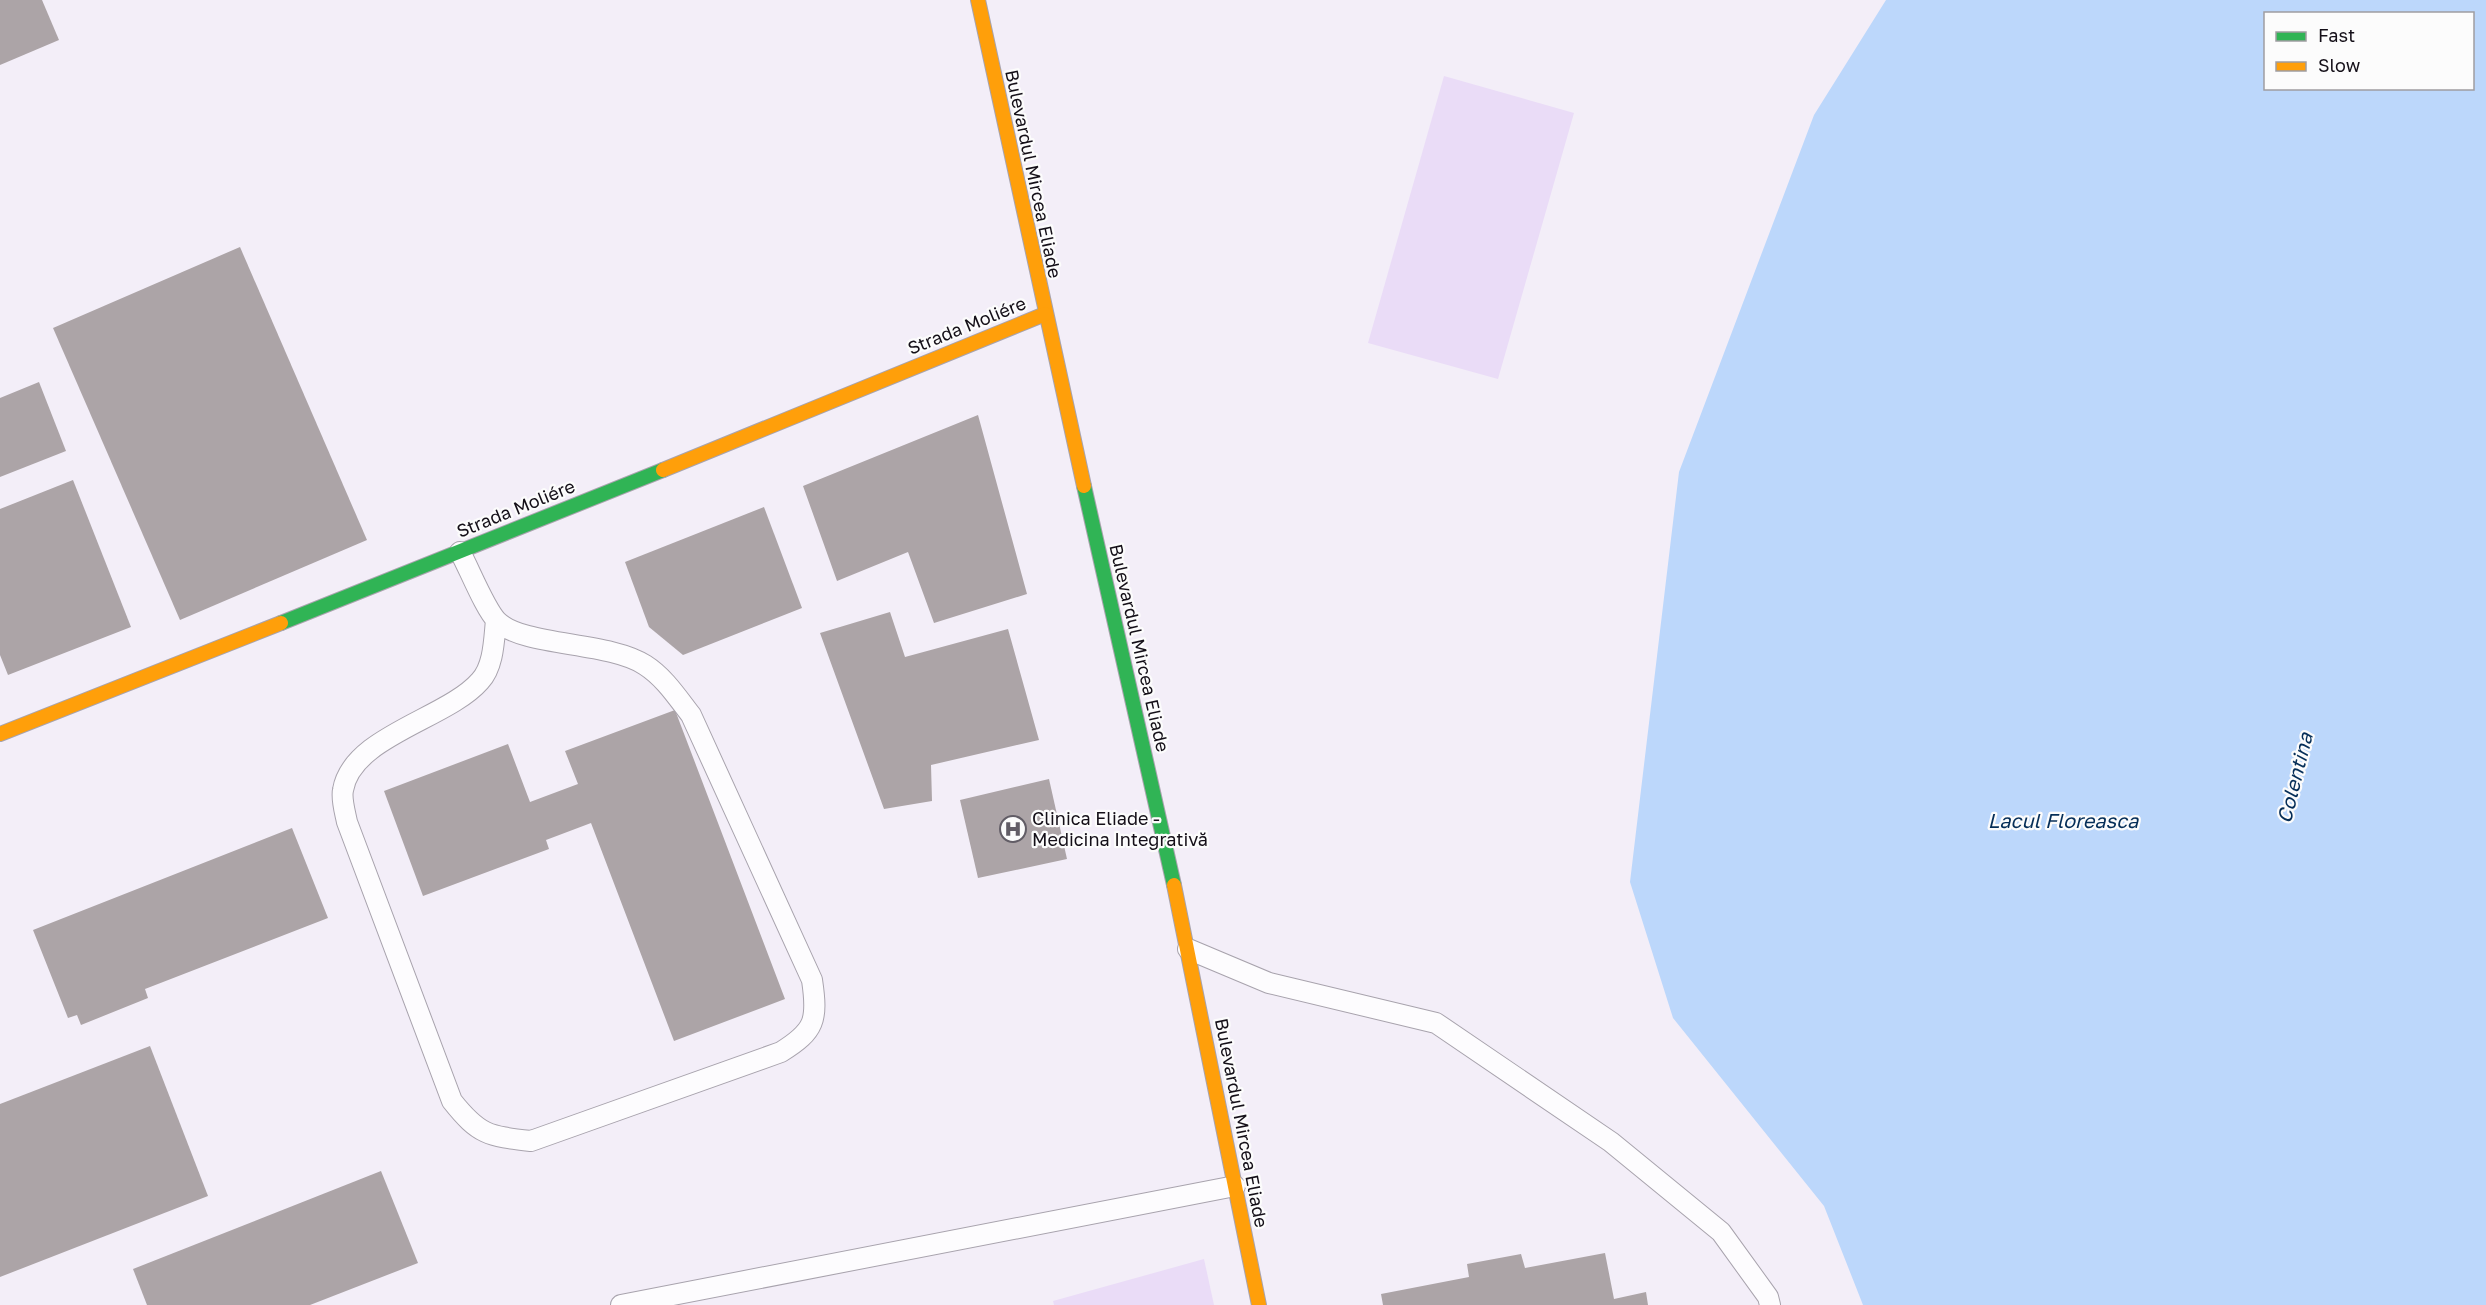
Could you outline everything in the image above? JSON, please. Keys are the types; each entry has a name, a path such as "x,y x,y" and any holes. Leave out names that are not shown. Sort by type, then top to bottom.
{"street":[{"name":"Bulevardul Mircea Eliade","path":"978,0 1045,314 1188,949 1259,1305"},
{"name":"Strada Moliére","path":"0,734 460,552 1045,314"}],"lane":[{"path":"460,552 496,620 515,633 607,651 643,663 664,680 691,715 812,981 816,1007 812,1024 804,1038 781,1052 531,1141 499,1137 472,1126 452,1101 347,822 343,790 352,765 385,741 456,699 481,681 492,653 496,620"},
{"path":"1188,949 1269,983 1436,1023 1611,1142 1720,1232 1768,1297 1770,1305"},
{"path":"621,1305 1235,1186"}],"shaded area":[{"path":"1444,76 1574,113 1498,379 1368,343"},
{"path":"1204,1259 1214,1305 1054,1305 1053,1301"}],"water":[{"name":"Lacul Floreasca","path":"1886,0 2486,0 2486,1305 1863,1305 1824,1206 1673,1018 1630,882 1679,472 1814,115"}],"building":[{"path":"0,0 42,0 59,40 0,65"},
{"path":"240,247 367,540 180,620 53,328"},
{"path":"39,382 66,451 0,477 0,398"},
{"path":"978,415 1027,594 934,623 908,552 837,581 803,486"},
{"path":"73,480 131,627 8,675 0,655 0,509"},
{"path":"764,507 802,608 683,655 649,627 625,562"},
{"path":"890,612 905,657 1008,629 1039,740 931,765 932,801 884,809 820,633"},
{"path":"675,710 785,999 674,1041 591,823 546,840 549,849 423,896 384,791 508,744 530,802 578,784 565,751"},
{"name":"Clinica Eliade - Medicina Integrativă","path":"1049,779 1067,859 978,878 960,800"},
{"path":"292,828 328,918 145,989 148,998 81,1025 77,1015 68,1018 33,930"},
{"path":"150,1046 208,1196 0,1277 0,1104"},
{"path":"381,1171 418,1263 310,1305 147,1305 133,1269"},
{"path":"1605,1253 1614,1299 1646,1292 1648,1305 1383,1305 1381,1294 1469,1277 1467,1264 1521,1254 1525,1268"}],"traffic: fast":[{"path":"281,623 663,470"},
{"path":"1084,486 1174,885"}],"traffic: slow":[{"path":"978,0 1084,486"},
{"path":"663,470 1045,314"},
{"path":"0,734 281,623"},
{"path":"1174,885 1259,1305"}],"place":[{"name":"Clinica Eliade - Medicina Integrativă","path":"1013,829"}],"water label":[{"name":"Colentina","path":"2295,778"}]}
